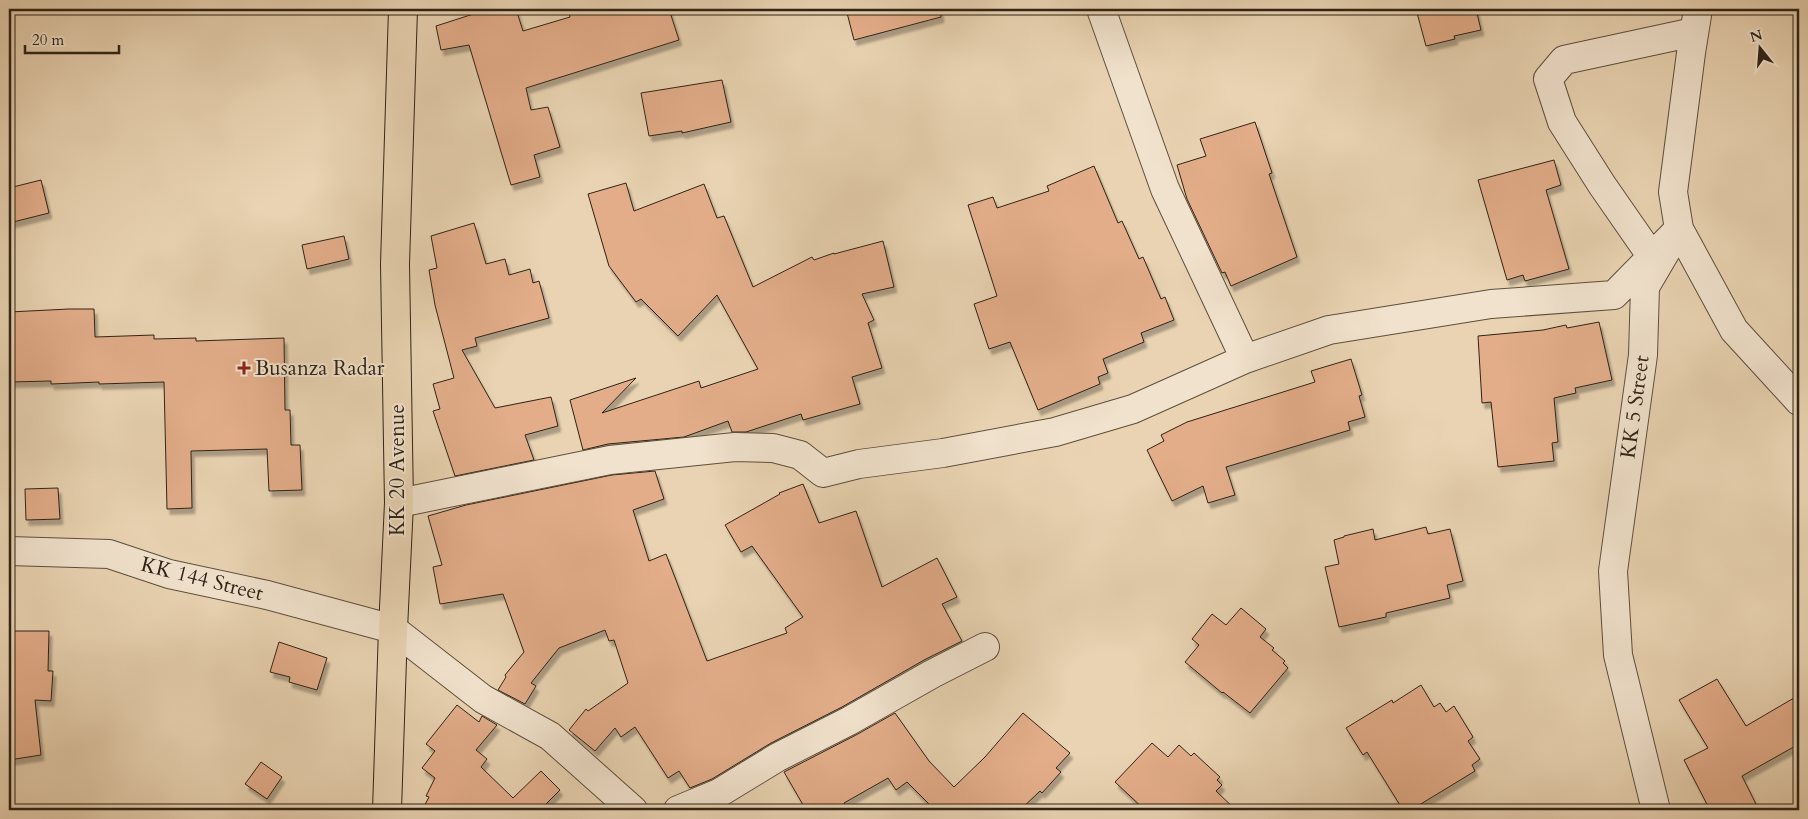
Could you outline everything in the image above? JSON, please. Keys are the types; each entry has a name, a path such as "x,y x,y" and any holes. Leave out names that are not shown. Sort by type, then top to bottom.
{"main road":[{"name":"KK 20 Avenue","path":"387,810 399,503 395,264 403,9"}],"street":[{"path":"1101,9 1164,189 1245,359"},
{"path":"1652,257 1602,185 1562,122 1548,79 1564,60 1696,20 1674,192 1679,229 1734,330 1799,401"},
{"path":"399,503 610,460 735,447 773,448 800,455 823,473 859,464 943,453 1054,432 1133,409 1245,359 1329,330 1491,304 1614,295 1679,229"},
{"name":"KK 5 Street","path":"1656,810 1618,655 1612,571 1643,355 1645,287 1679,229"},
{"name":"KK 144 Street","path":"9,551 109,554 169,574 267,595 393,629"},
{"path":"393,629 483,699 550,736 633,810"},
{"path":"678,810 719,794 778,757 849,721 932,674 985,647"}],"building":[{"path":"489,9 516,9 523,31 570,17 568,9 669,9 679,40 526,88 531,110 548,107 560,147 534,155 540,177 511,185 469,45 441,50 436,26"},
{"path":"846,9 940,9 941,17 854,40"},
{"path":"1416,9 1476,9 1481,30 1454,36 1455,39 1426,46"},
{"path":"722,80 731,122 682,133 682,131 649,136 641,93"},
{"path":"1255,122 1272,173 1269,174 1297,257 1231,286 1225,272 1222,273 1187,199 1177,165 1206,156 1200,139"},
{"path":"1554,160 1561,185 1546,190 1569,269 1525,281 1523,275 1507,280 1478,180"},
{"path":"1094,166 1118,223 1122,221 1139,259 1143,257 1161,299 1165,297 1174,320 1141,333 1144,342 1103,359 1108,373 1098,377 1100,384 1038,410 1010,342 989,349 974,304 997,296 968,205 993,197 997,208 1049,191 1047,186"},
{"path":"41,180 49,213 9,223 9,188"},
{"path":"626,183 634,211 704,184 717,218 724,216 753,287 812,257 814,260 883,241 894,287 862,294 874,320 868,323 882,368 852,377 860,404 803,420 801,414 746,432 732,432 728,421 684,437 608,444 583,450 570,400 636,378 602,413 699,381 701,388 758,369 717,295 678,336 641,299 636,302 609,266 588,194"},
{"path":"474,223 486,264 505,259 509,275 530,269 533,283 539,281 549,318 475,338 477,346 462,350 495,408 551,397 558,426 525,435 534,460 455,476 433,411 440,409 433,384 454,378 435,305 429,270 437,268 431,236"},
{"path":"344,236 349,259 307,269 302,245"},
{"path":"94,309 95,337 154,335 154,339 196,338 196,341 284,338 285,410 290,410 291,445 300,445 302,490 269,491 267,449 191,451 192,508 167,509 164,382 51,384 51,381 9,382 9,312"},
{"path":"1599,322 1612,380 1575,388 1576,393 1554,398 1558,442 1552,443 1554,461 1498,467 1491,402 1482,403 1478,336 1543,330 1566,325 1567,328"},
{"path":"1351,359 1362,395 1359,396 1365,417 1348,422 1350,430 1226,467 1235,495 1208,503 1203,486 1172,501 1147,450 1164,441 1161,435 1187,422 1315,382 1311,371"},
{"path":"655,471 664,499 633,510 649,561 666,554 707,661 787,633 785,628 803,617 752,546 741,552 725,525 779,493 803,484 819,523 856,511 882,587 937,558 957,597 942,604 962,641 924,660 842,707 771,743 712,779 690,788 679,771 668,778 635,727 621,737 615,728 595,751 569,730 586,709 588,711 628,683 614,640 609,641 605,630 559,648 531,683 536,686 525,704 498,690 506,677 505,675 524,652 503,594 440,604 433,567 442,565 428,516 466,505 612,475"},
{"path":"58,488 60,519 26,520 25,489"},
{"path":"1426,527 1428,534 1450,529 1463,581 1447,585 1450,598 1386,613 1386,617 1339,627 1325,567 1339,564 1334,540 1373,529 1375,540"},
{"path":"1241,608 1266,629 1260,637 1274,648 1272,650 1285,661 1283,663 1288,668 1250,713 1222,693 1185,662 1199,645 1192,639 1212,614 1226,625"},
{"path":"9,631 49,631 48,671 53,671 51,701 35,700 41,755 9,760"},
{"path":"279,642 327,658 317,690 289,682 290,677 270,672"},
{"path":"1717,679 1746,726 1799,695 1799,744 1742,776 1759,810 1710,810 1684,760 1708,748 1679,700"},
{"path":"1421,685 1434,707 1440,703 1446,712 1454,706 1473,737 1468,741 1480,759 1472,765 1475,771 1411,810 1403,810 1367,752 1363,755 1346,728 1392,700 1393,703"},
{"path":"457,705 479,722 482,716 497,725 476,750 487,759 481,767 513,798 541,771 560,790 540,810 422,810 429,797 426,796 435,778 422,768 435,751 426,744"},
{"path":"895,713 929,761 954,787 985,757 1023,713 1070,753 1056,768 1061,772 1042,793 1040,791 1020,810 930,810 933,808 907,782 896,790 888,778 844,803 848,810 806,810 784,772"},
{"path":"1152,743 1168,757 1179,745 1191,756 1194,753 1220,777 1217,780 1222,785 1216,791 1236,810 1145,810 1115,782"},
{"path":"261,762 282,777 267,799 245,784"}],"place":[{"name":"Busanza Radar","path":"244,368"}]}
